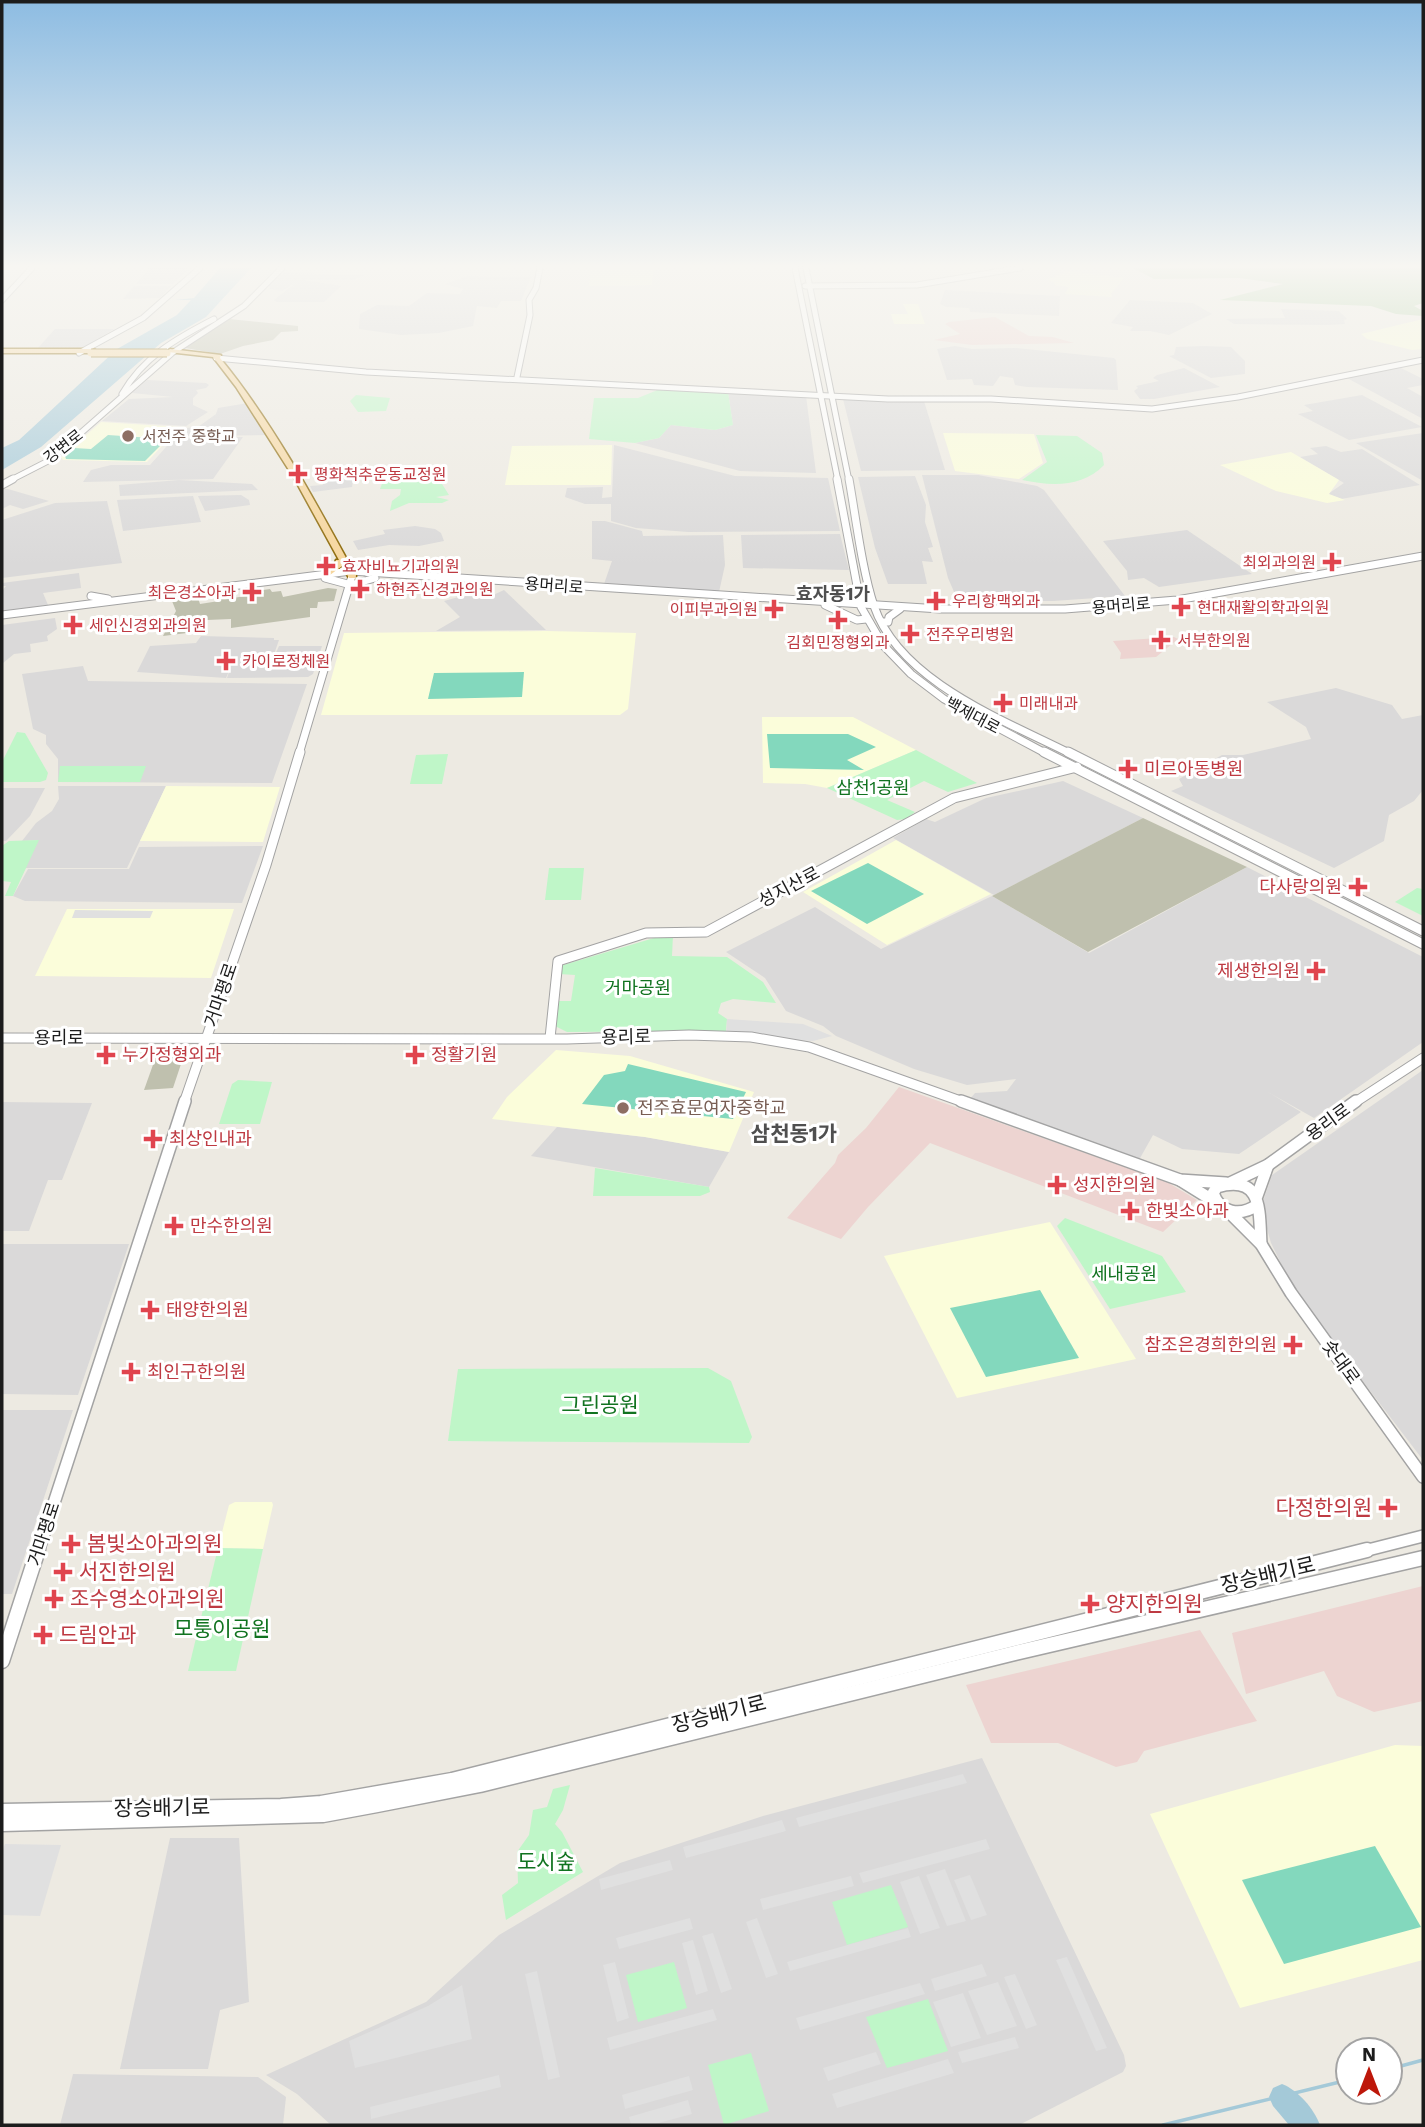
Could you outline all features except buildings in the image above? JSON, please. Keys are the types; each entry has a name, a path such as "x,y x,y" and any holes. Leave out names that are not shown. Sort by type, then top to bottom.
{"main road":[{"path":"224,367 298,478 351,574"},
{"path":"326,575 338,567 339,562 345,561"}],"street":[{"path":"125,396 122,395 127,383 143,367"},
{"name":"강변로","path":"2,485 50,460 155,367"},
{"path":"313,367 366,372 821,391 832,395 991,399 1160,409 1375,367"},
{"path":"320,367 821,391"},
{"path":"516,377 518,367"},
{"name":"백제대로","path":"816,367 861,606 866,619 897,660 933,694 1423,944"},
{"name":"백제대로","path":"826,367 875,607 882,622 928,674 955,695 1423,931"},
{"name":"용머리로","path":"2,617 112,601 351,574 875,607 1065,610 1177,600 1423,555"},
{"name":"용머리로","path":"351,574 375,578 827,603"},
{"name":"거마평로","path":"2,1661 265,865 351,574"},
{"path":"326,575 348,587 356,587 375,578"},
{"name":"용머리로","path":"2,617 326,575"},
{"path":"858,592 850,592 849,596 827,603 825,607 841,611 857,620 866,619"},
{"path":"873,595 902,608"},
{"path":"91,596 113,598 112,601"},
{"path":"882,622 888,622 889,617 902,608"},
{"path":"1051,774 1048,772 1051,764 1047,759 1053,756"},
{"name":"성지산로","path":"550,1038 558,961 646,933 706,932 954,797 1087,763"},
{"name":"용리로","path":"2,1038 694,1036 791,1042 1180,1180 1243,1185 1257,1201"},
{"name":"용리로","path":"1228,1183 1268,1166 1351,1105 1423,1058"},
{"path":"1261,1244 1257,1201 1268,1166"},
{"path":"1180,1180 1221,1206 1261,1244"},
{"path":"1228,1183 1217,1187 1213,1193 1221,1206 1242,1212 1257,1201"},
{"name":"솟대로","path":"1261,1244 1291,1293 1423,1477"},
{"name":"장승배기로","path":"2,1811 307,1804 452,1780 1423,1536"},
{"name":"장승배기로","path":"2,1824 323,1815 377,1805 480,1785 1015,1653 1423,1558"}],"shaded area":[{"path":"943,367 1116,367 1118,390 1027,387 1015,385 1013,378 1000,376 993,386 974,385 972,379 947,380"},
{"path":"1190,367 1245,367 1245,374 1211,378"},
{"path":"1184,368 1220,387 1154,399 1140,399 1134,391 1138,388 1136,386 1159,381 1153,378 1157,375"},
{"path":"1401,368 1423,379 1423,385 1407,388 1423,397 1423,419 1347,378"},
{"path":"147,380 206,383 209,385 206,388 196,390 198,393 193,398 193,405 208,412 186,426 102,421 129,399 173,397 132,393"},
{"path":"728,392 806,396 816,473 740,471 635,443 659,438 671,425 715,430 733,425"},
{"path":"1362,395 1422,427 1349,440 1298,414 1313,411 1304,405"},
{"path":"843,399 924,401 945,470 861,471"},
{"path":"248,403 267,435 180,436 187,428 198,427 216,414 218,408"},
{"name":"서전주 중학교","path":"101,422 180,427 147,462 63,460 61,457"},
{"path":"943,433 1034,434 1043,463 1019,479 955,471"},
{"path":"1423,433 1423,481 1356,443"},
{"path":"243,437 213,479 83,482 91,470 111,465 150,465 174,438"},
{"path":"612,445 611,485 505,485 512,446"},
{"path":"614,445 735,476 828,478 840,531 688,532 636,528 611,521 611,504 585,504 565,497 567,488 603,487 602,498 612,497"},
{"path":"1326,446 1341,452 1362,449 1420,485 1341,499 1328,494 1344,483 1300,457 1318,454 1310,448"},
{"path":"1291,452 1339,480 1329,494 1345,500 1327,503 1276,491 1220,465"},
{"path":"347,472 353,481 352,487 313,492 310,486 323,485 321,481"},
{"path":"922,475 978,475 1037,486 1044,490 1125,596 1053,601 958,601 948,578"},
{"path":"915,476 926,505 925,522 933,547 928,548 933,562 922,561 927,584 888,584 875,548 858,477"},
{"path":"179,480 252,484 258,490 120,496 119,485"},
{"path":"2,489 49,501 23,509 10,505 2,509"},
{"path":"241,495 249,500 250,505 205,511 198,496"},
{"path":"193,496 201,522 123,531 117,500"},
{"path":"107,501 122,563 2,578 2,520 55,503"},
{"path":"592,521 605,521 642,531 643,536 723,535 725,565 719,592 604,584 612,561 592,559"},
{"path":"415,526 435,529 441,533 444,541 419,546 389,545 358,550 353,541 385,534 383,530"},
{"path":"1187,530 1252,574 1159,587 1144,578 1128,580 1127,571 1103,541"},
{"path":"840,534 849,570 743,568 741,535"},
{"path":"79,573 81,588 43,593 48,605 2,611 2,591 6,586 2,586 2,583"},
{"path":"328,588 337,589 334,601 318,602 317,608 310,608 310,617 231,628 231,619 207,620 203,631 163,636 176,611 172,601 198,598 200,604 219,601 218,595 231,594 233,598 264,593 263,590 270,589 272,592 281,591 283,597"},
{"path":"504,590 546,630 436,631 460,617 444,601 462,596 489,597"},
{"path":"55,618 57,629 47,636 48,641 30,644 31,652 14,654 3,663 2,671 2,625"},
{"path":"344,633 636,633 628,709 620,715 321,715"},
{"path":"201,636 279,640 270,666 279,646 322,646 313,674 308,677 227,678 231,666 226,678 137,672 150,646 196,643"},
{"path":"1174,637 1178,639 1156,657 1120,659 1121,653 1113,641"},
{"path":"83,666 88,681 307,684 272,783 58,782 58,759 46,744 46,735 33,729 22,674"},
{"path":"1336,688 1392,705 1402,719 1423,715 1423,790 1414,801 1389,815 1384,841 1334,868 1171,791 1183,786 1179,779 1222,755 1243,755 1311,739 1306,727 1267,702"},
{"path":"762,717 853,717 916,750 827,788 805,784 763,783"},
{"path":"1063,781 1143,818 994,895 893,838 926,819 935,822 986,798"},
{"path":"58,786 166,786 127,868 25,868 38,840 22,841 36,823 52,811 59,799"},
{"path":"166,786 280,787 263,842 140,841"},
{"path":"2,788 45,788 30,816 6,841 2,841"},
{"path":"1143,818 1247,867 1088,952 992,896"},
{"path":"896,840 991,894 887,945 803,892"},
{"path":"263,846 242,903 25,901 13,896 28,869 129,869 139,847"},
{"path":"1247,867 1423,957 1423,1042 1314,1118 1268,1092 1301,1112 1239,1154 1182,1149 1153,1135 1139,1160 970,1099 975,1093 1007,1091 1016,1079 967,1085 914,1069 836,1036 823,1026 786,1011 765,978 726,952 815,907 881,949 992,896 1089,953"},
{"path":"67,909 234,909 211,978 35,976"},
{"path":"75,910 153,911 150,918 72,918"},
{"path":"727,1019 803,1024 832,1036 813,1041 726,1037"},
{"path":"159,1048 177,1048 185,1052 173,1088 144,1090"},
{"name":"전주효문여자중학교","path":"556,1050 630,1056 754,1092 729,1152 645,1137 492,1119 507,1097"},
{"path":"1423,1070 1423,1460 1296,1294 1271,1243 1263,1215 1263,1201 1272,1175"},
{"path":"899,1087 1167,1182 1197,1200 1163,1232 930,1143 841,1239 787,1218 835,1163 838,1155 866,1128"},
{"path":"2,1102 92,1103 62,1180 48,1180 29,1231 2,1231"},
{"path":"557,1127 645,1137 729,1152 709,1187 531,1156"},
{"path":"1050,1222 1136,1359 957,1398 884,1256"},
{"path":"2,1244 129,1244 78,1395 2,1394"},
{"path":"2,1410 73,1410 12,1594 2,1594"},
{"path":"235,1502 272,1502 263,1549 218,1548 229,1505"},
{"path":"1423,1586 1423,1701 1374,1712 1337,1696 1324,1671 1246,1694 1232,1633"},
{"path":"1200,1630 1257,1721 1144,1751 1137,1762 1116,1767 1058,1743 991,1743 966,1685"},
{"path":"1395,1745 1423,1746 1423,1960 1240,2008 1150,1814"},
{"path":"982,1758 1124,2055 1126,2066 1123,2072 1019,2125 331,2125 297,2094 266,2075 426,2002 499,1935 620,1863 763,1816"},
{"path":"963,1774 967,1783 799,1827 796,1818"},
{"path":"782,1820 786,1831 686,1858 683,1847"},
{"path":"170,1838 239,1838 249,2002 220,2010 208,2069 120,2069"},
{"path":"986,1839 990,1849 863,1883 859,1873"},
{"path":"5,1844 61,1845 40,1916 2,1915 2,1852"},
{"path":"670,1860 673,1870 601,1890 599,1879"},
{"path":"945,1869 966,1921 947,1926 926,1875"},
{"path":"970,1875 987,1915 971,1920 954,1880"},
{"path":"851,1876 854,1886 763,1910 760,1899"},
{"path":"919,1876 940,1928 920,1934 900,1882"},
{"path":"690,1918 693,1929 619,1949 616,1938"},
{"path":"757,1918 778,1974 766,1978 746,1922"},
{"path":"908,1928 911,1937 790,1971 787,1962"},
{"path":"713,1933 732,1989 721,1993 702,1936"},
{"path":"693,1940 708,1991 696,1995 682,1943"},
{"path":"1067,1957 1107,2048 1096,2051 1056,1960"},
{"path":"615,1962 629,2018 617,2022 603,1965"},
{"path":"982,1964 987,1976 935,1991 931,1979"},
{"path":"537,1971 560,2077 548,2080 525,1974"},
{"path":"1015,1974 1037,2025 1026,2029 1004,1977"},
{"path":"998,1982 1017,2026 987,2035 968,1991"},
{"path":"920,1983 925,1994 800,2030 796,2018"},
{"path":"462,1985 472,2039 355,2068 349,2041 428,2006"},
{"path":"963,1993 981,2038 951,2047 933,2002"},
{"path":"713,2009 717,2020 610,2050 607,2038"},
{"path":"1015,2037 1019,2048 962,2063 958,2052"},
{"path":"876,2052 881,2064 828,2081 823,2068"},
{"path":"948,2059 954,2073 837,2108 832,2094"},
{"path":"73,2074 258,2077 286,2097 283,2125 60,2125"},
{"path":"499,2075 501,2087 371,2119 370,2107"},
{"path":"689,2076 693,2090 625,2109 622,2095"},
{"path":"688,2100 692,2114 651,2125 631,2125 629,2117"}],"green space":[{"path":"660,389 728,392 733,425 715,430 671,425 659,438 635,443 589,439 594,398 638,398"},
{"path":"356,395 390,398 386,411 358,412 350,401"},
{"path":"108,435 167,439 145,461 66,459 65,456 74,448 91,449"},
{"path":"1036,435 1077,436 1102,453 1104,465 1086,478 1066,483 1022,480 1047,462"},
{"path":"394,478 429,479 442,484 449,495 436,497 449,500 442,503 409,503 390,511 392,501 400,495 401,489 380,489 383,481"},
{"path":"524,672 522,697 428,699 434,673"},
{"path":"17,732 25,733 48,773 46,780 2,782 2,762"},
{"path":"767,734 848,734 876,747 847,760 864,770 770,768"},
{"name":"삼천1공원","path":"916,750 977,783 948,792 924,781 887,800 915,812 906,819 897,820 827,788"},
{"path":"448,754 442,784 410,784 416,755"},
{"path":"60,766 146,766 140,782 58,782"},
{"path":"39,840 13,896 5,896 11,882 2,881 2,846 9,841"},
{"path":"868,863 924,894 867,924 811,891"},
{"path":"549,868 584,868 581,900 545,900"},
{"path":"1417,888 1423,889 1423,916 1395,902"},
{"name":"거마공원","path":"673,935 672,956 727,957 763,982 776,1003 733,999 721,1003 718,1013 727,1019 726,1031 567,1032 551,1024 556,1001 571,1001 575,975 559,974 560,966 654,938"},
{"path":"628,1064 746,1092 733,1119 582,1104 604,1075 625,1071"},
{"path":"238,1080 272,1082 260,1124 219,1124 232,1084"},
{"path":"595,1168 709,1187 710,1192 700,1196 593,1196"},
{"name":"세내공원","path":"1065,1218 1162,1256 1186,1292 1110,1309 1057,1226"},
{"path":"1040,1290 1079,1358 986,1377 950,1308"},
{"name":"그린공원","path":"708,1368 731,1381 752,1437 749,1443 448,1441 458,1369"},
{"name":"모퉁이공원","path":"218,1548 263,1549 236,1671 188,1671"},
{"name":"도시숲","path":"570,1785 563,1810 555,1824 583,1872 506,1920 502,1895 518,1883 517,1852 529,1835 533,1810 547,1807 553,1789"},
{"path":"1375,1846 1421,1927 1284,1964 1242,1880"},
{"path":"891,1885 908,1927 847,1945 832,1902"},
{"path":"674,1962 687,2008 638,2022 626,1975"},
{"path":"928,1999 948,2051 887,2068 866,2017"},
{"path":"751,2053 769,2111 724,2125 708,2065"}],"water":[{"path":"97,367 133,367 41,447 2,470 2,448 19,440"}],"waterway":[{"path":"1404,2065 1423,2060"},
{"path":"1163,2125 1334,2083"},
{"path":"1282,2097 1307,2125"}],"place":[{"name":"서전주 중학교","path":"128,436"},
{"name":"평화척추운동교정원","path":"298,474"},
{"name":"최외과의원","path":"1332,562"},
{"name":"효자비뇨기과의원","path":"326,566"},
{"name":"하현주신경과의원","path":"360,589"},
{"name":"최은경소아과","path":"252,592"},
{"name":"우리항맥외과","path":"936,601"},
{"name":"현대재활의학과의원","path":"1181,607"},
{"name":"이피부과의원","path":"774,609"},
{"name":"김회민정형외과","path":"838,620"},
{"name":"세인신경외과의원","path":"73,625"},
{"name":"전주우리병원","path":"910,634"},
{"name":"서부한의원","path":"1161,640"},
{"name":"카이로정체원","path":"226,661"},
{"name":"미래내과","path":"1003,703"},
{"name":"미르아동병원","path":"1128,769"},
{"name":"다사랑의원","path":"1358,887"},
{"name":"제생한의원","path":"1316,971"},
{"name":"누가정형외과","path":"106,1055"},
{"name":"정활기원","path":"415,1055"},
{"name":"전주효문여자중학교","path":"623,1108"},
{"name":"최상인내과","path":"153,1139"},
{"name":"성지한의원","path":"1057,1185"},
{"name":"한빛소아과","path":"1130,1211"},
{"name":"만수한의원","path":"174,1226"},
{"name":"태양한의원","path":"150,1310"},
{"name":"참조은경희한의원","path":"1293,1345"},
{"name":"최인구한의원","path":"131,1372"},
{"name":"다정한의원","path":"1388,1508"},
{"name":"봄빛소아과의원","path":"71,1544"},
{"name":"서진한의원","path":"63,1572"},
{"name":"조수영소아과의원","path":"54,1599"},
{"name":"양지한의원","path":"1090,1604"},
{"name":"드림안과","path":"43,1635"}],"district":[{"name":"효자동1가","path":"833,594"},
{"name":"삼천동1가","path":"794,1134"}]}
